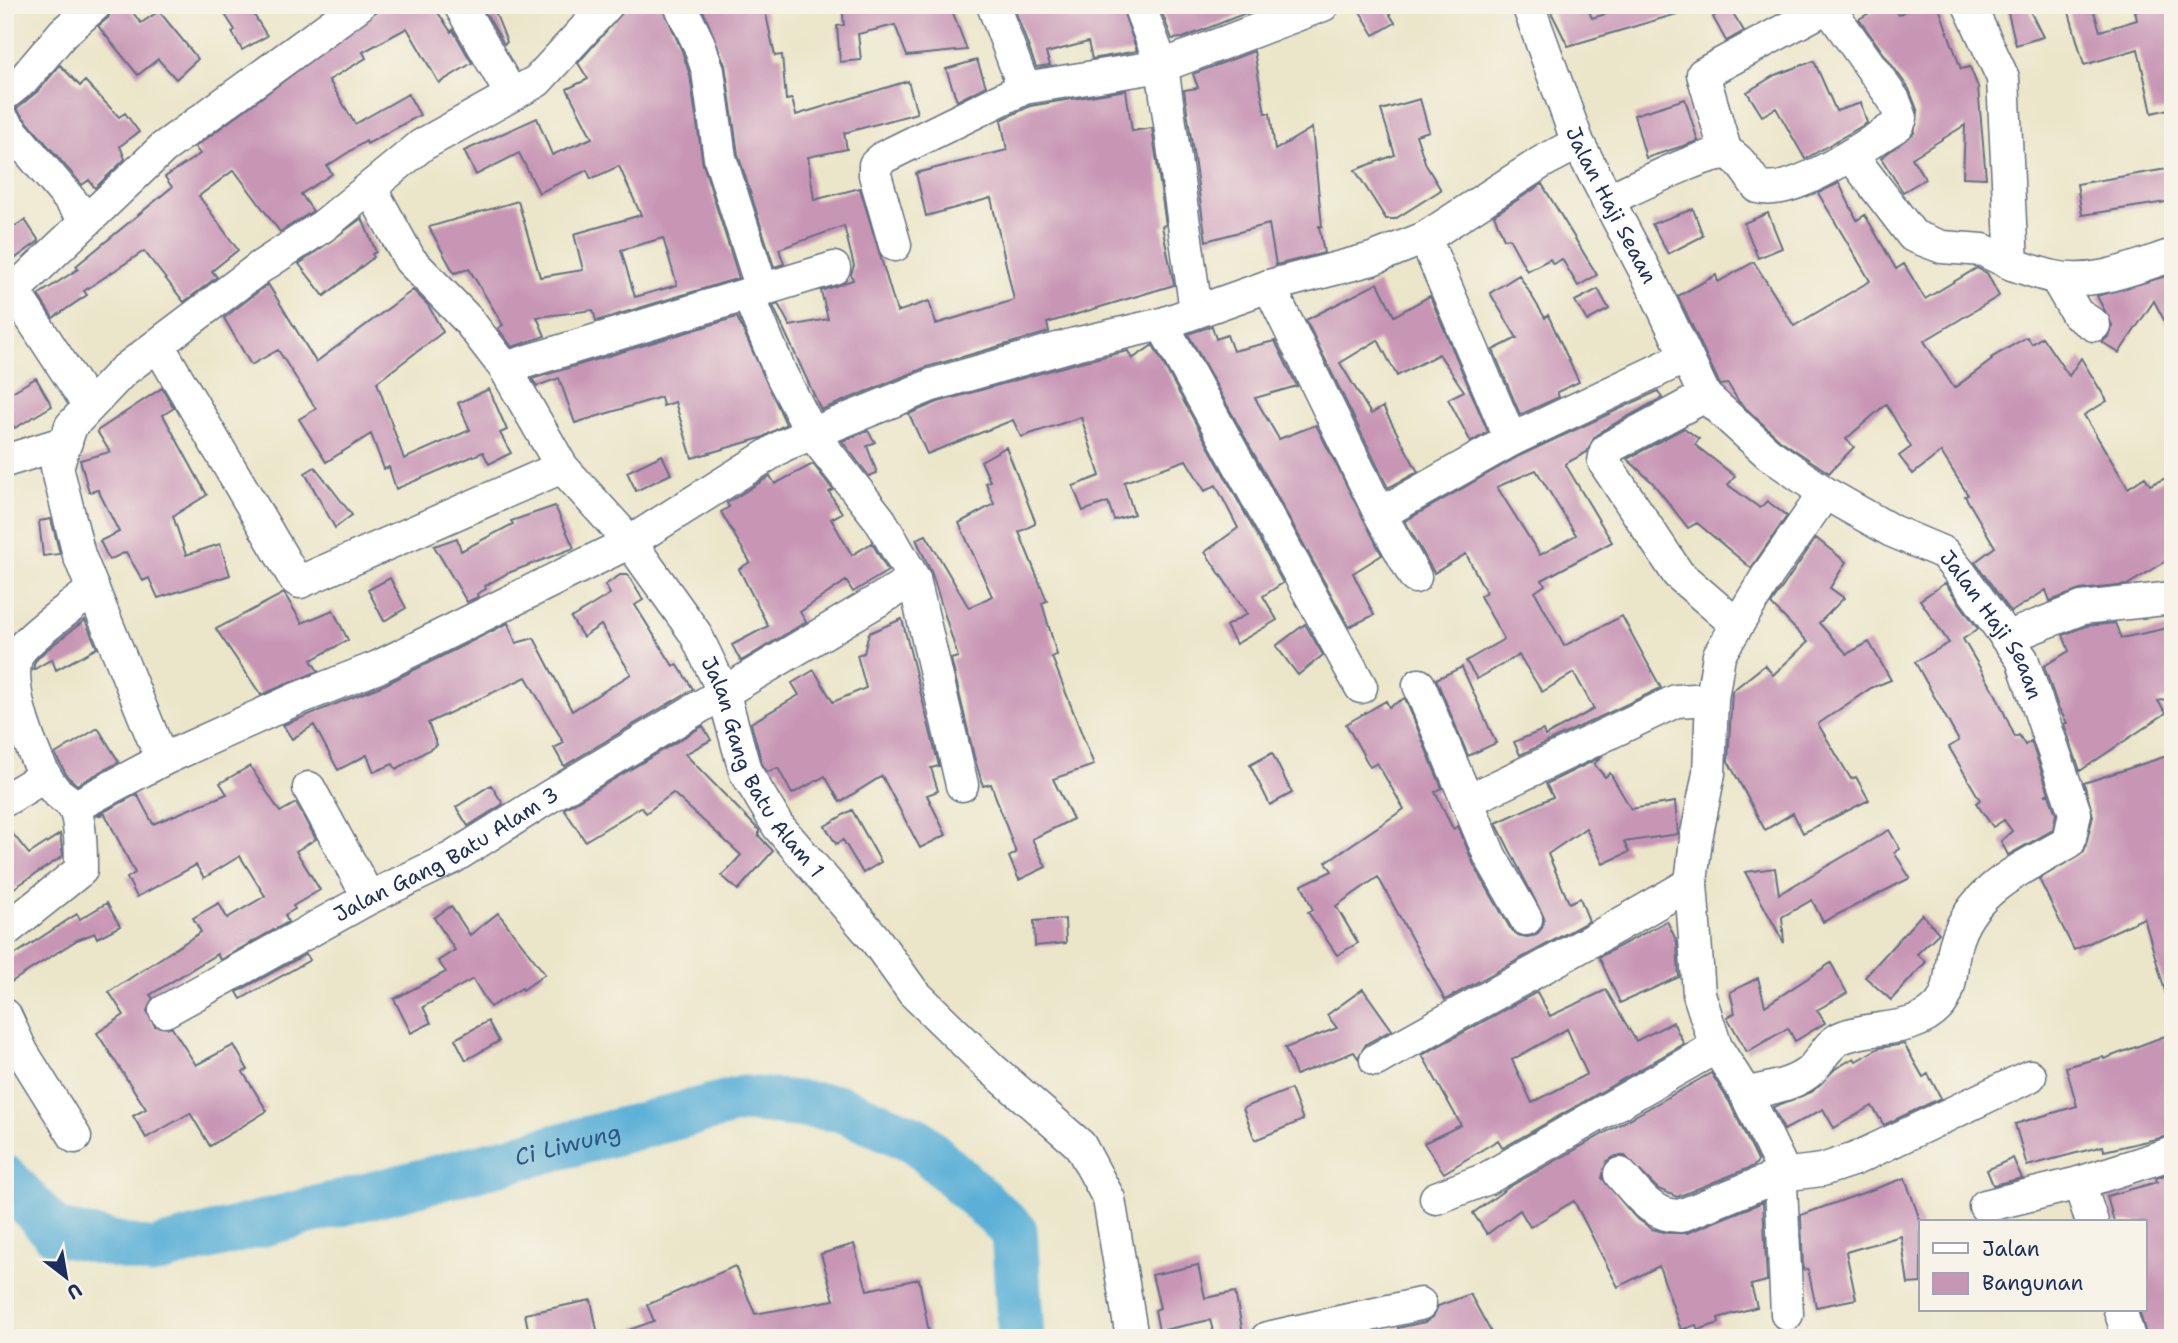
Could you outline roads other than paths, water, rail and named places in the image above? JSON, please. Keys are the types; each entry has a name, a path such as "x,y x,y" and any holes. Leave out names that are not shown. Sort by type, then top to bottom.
{"street":[{"path":"5,94 24,78 61,16 96,5"},
{"path":"89,407 9,294 163,148 316,18 359,5"},
{"path":"460,5 511,94"},
{"path":"162,760 79,555 57,467 71,426 122,371 371,189 422,145 537,81 607,5"},
{"path":"680,5 708,71 720,158 755,292 781,374 811,432 880,520 914,579 962,785"},
{"path":"993,5 1024,88"},
{"path":"1139,5 1163,66 1196,311"},
{"path":"895,245 875,175 875,164 884,157 1024,88 1163,66 1323,5"},
{"name":"Jalan Haji Seaan","path":"1528,5 1578,143 1705,396 1769,454 1825,493 1892,531 1944,553 2022,659 2075,813 2069,842 1992,887 1971,911 1955,944 1946,996 1937,1009 1899,1026 1844,1036 1831,1043 1813,1069 1794,1082 1746,1094"},
{"path":"1969,5 2003,78 2012,264"},
{"path":"1607,200 1701,160 1726,153 1734,156 1758,187 1766,190 1787,186 1851,155 1898,125 1900,118 1894,100 1830,6 1703,74 1726,153"},
{"path":"5,123 87,220"},
{"path":"74,807 162,760 295,700 378,667 630,542 784,445 811,432 932,385 1075,344 1162,324 1269,286 1372,259 1426,238 1542,162 1578,143"},
{"path":"1851,155 1913,236 1942,247 1983,250 2012,264 2056,278 2081,279 2113,274 2173,255"},
{"name":"Jalan Gang Batu Alam 1","path":"371,189 410,260 468,320 505,368 562,467 630,542 695,633 723,691 745,771 793,845 875,939 913,992 991,1068 1080,1145 1110,1199 1132,1338"},
{"path":"1426,238 1511,440"},
{"path":"505,368 834,268"},
{"path":"2056,278 2077,314 2094,325"},
{"path":"1269,286 1380,514 1415,577"},
{"path":"1162,324 1297,575 1361,687"},
{"path":"158,345 292,575 300,582 562,467"},
{"path":"1380,514 1511,440 1686,356"},
{"path":"1705,396 1612,446 1606,451 1604,462 1678,574 1737,625"},
{"path":"5,461 66,442"},
{"path":"1787,1314 1780,1164 1746,1094 1716,1048 1699,994 1691,883 1696,839 1709,773 1712,699 1719,655 1769,573 1825,493"},
{"name":"Jalan Gang Batu Alam 3","path":"165,1011 369,898 452,858 723,691 914,579"},
{"path":"5,931 81,870 82,849 74,807 54,789 45,776 24,725 12,668 20,650 93,589"},
{"path":"2006,638 2082,608 2173,598"},
{"path":"1419,685 1490,856 1526,919"},
{"path":"1467,801 1676,701 1712,699"},
{"path":"5,800 45,776"},
{"path":"309,788 369,898"},
{"path":"1376,1060 1488,995 1601,937 1691,883"},
{"path":"5,1015 22,1052 75,1137"},
{"path":"1436,1198 1486,1179 1716,1048"},
{"path":"1620,1174 1650,1209 1664,1216 1679,1216 1781,1175 1822,1170 1856,1158 2030,1076"},
{"path":"1985,1206 2080,1183 2173,1153"},
{"path":"2080,1183 2091,1220"},
{"path":"1267,1338 1420,1304"},
{"path":"2121,1312 2129,1338"}],"waterway":[{"name":"Ci Liwung","path":"5,1178 55,1232 151,1252 744,1099 839,1108 916,1140 1014,1231 1021,1338"}]}
